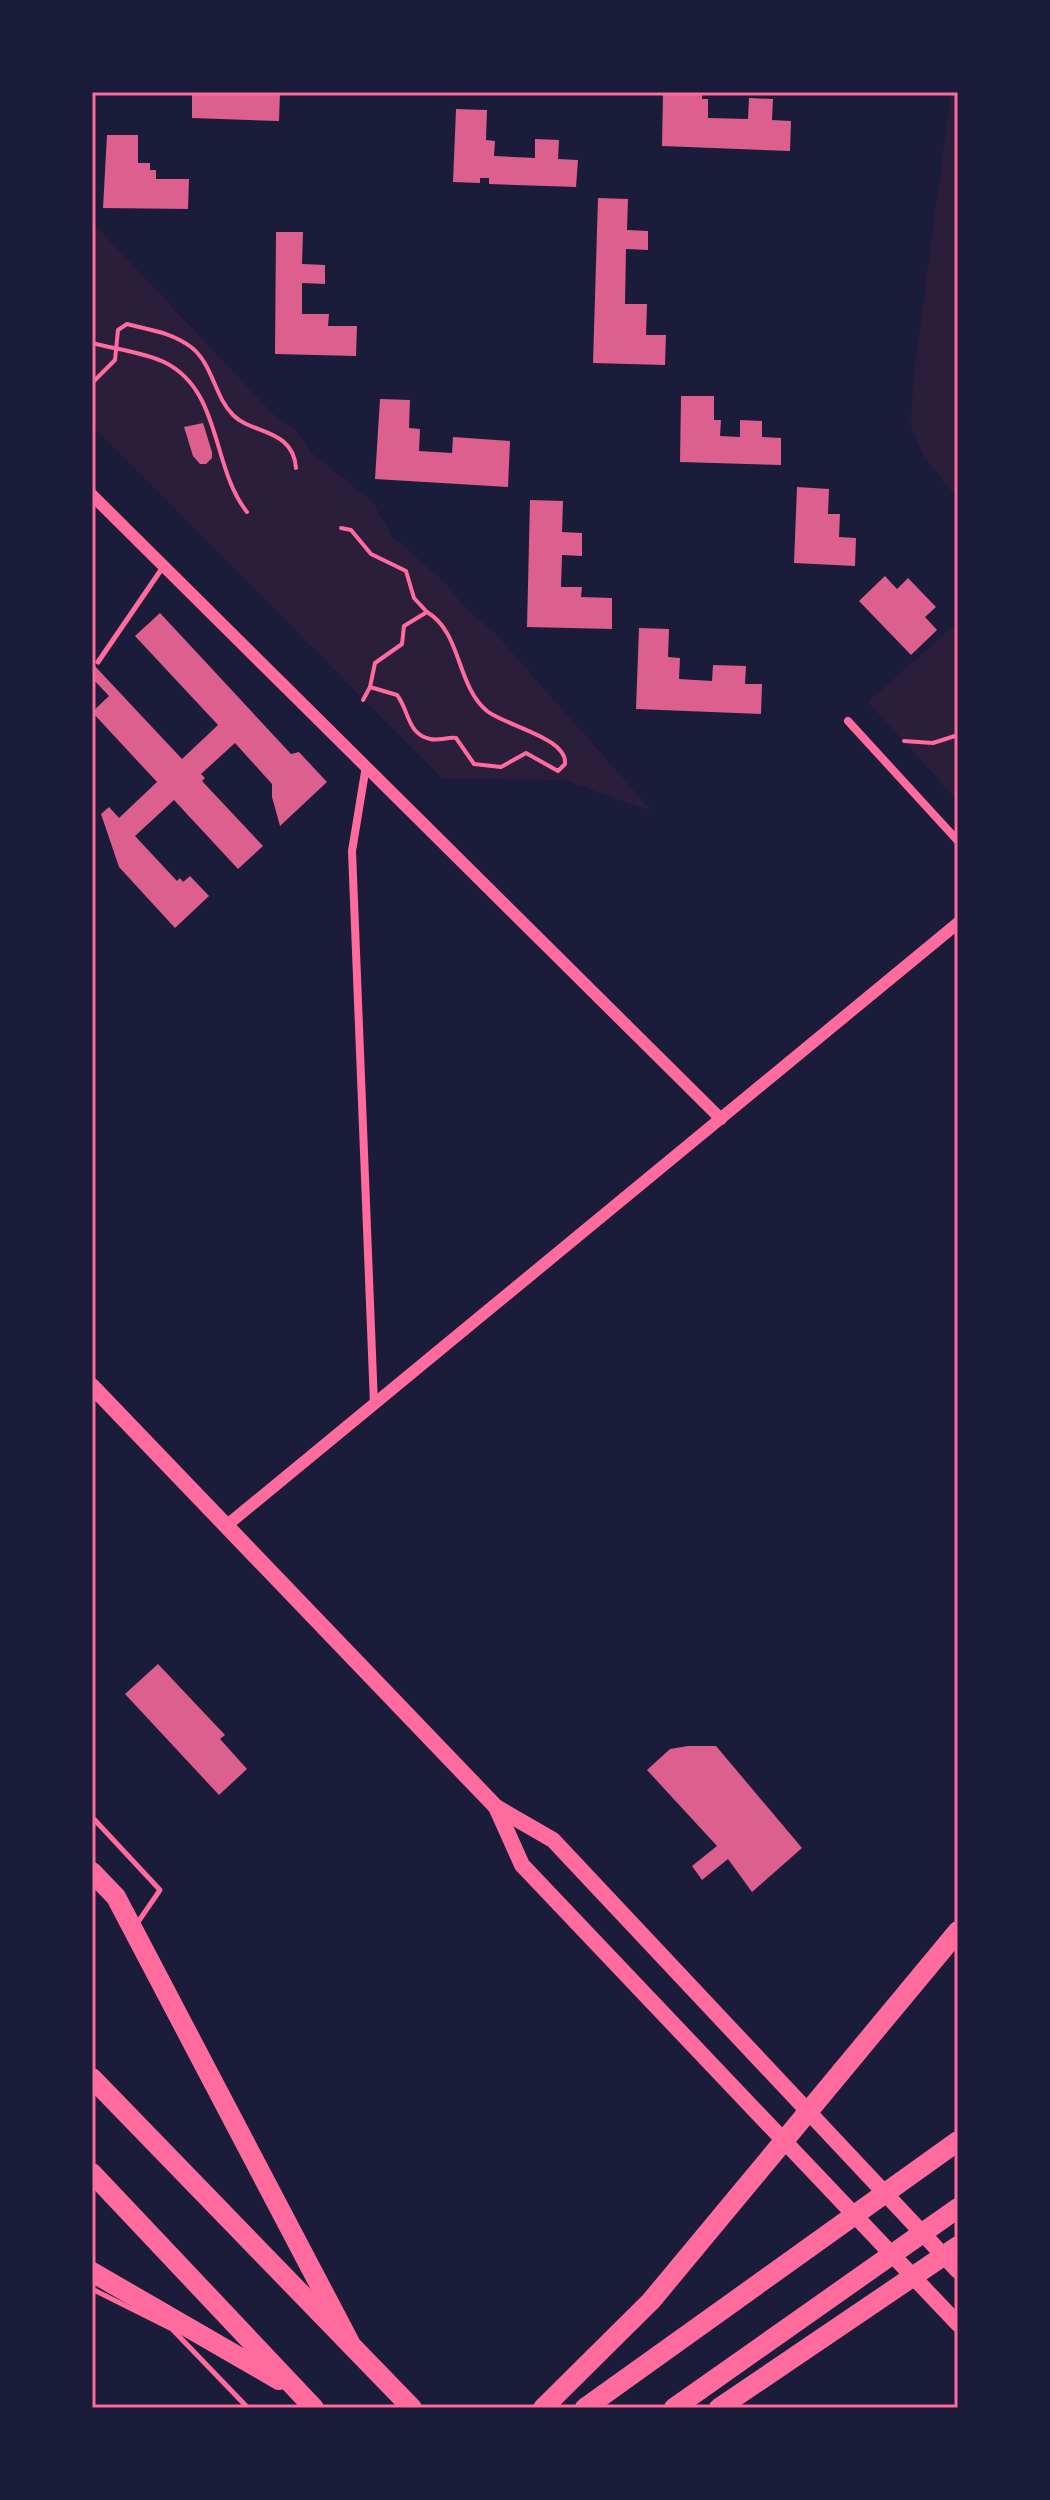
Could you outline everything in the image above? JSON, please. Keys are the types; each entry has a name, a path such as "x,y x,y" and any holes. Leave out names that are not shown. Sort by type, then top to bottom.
{"highway":[{"path":"92,1872 116,1897 349,2341"},
{"path":"543,2408 651,2301 958,1931"},
{"path":"92,2078 412,2408"},
{"path":"585,2408 958,2141"},
{"path":"92,2173 314,2408"},
{"path":"674,2408 958,2208"},
{"path":"719,2408 958,2246"},
{"path":"92,2272 298,2392"}],"main road":[{"path":"92,1386 496,1807 553,1840 958,2271"},
{"path":"496,1807 522,1865 958,2324"}],"street":[{"path":"92,495 721,1119"},
{"path":"848,721 958,841"},
{"path":"366,766 352,851 374,1405"},
{"path":"226,1526 958,923"}],"lane":[{"path":"98,662 164,566"},
{"path":"92,1817 160,1890 133,1929"},
{"path":"92,2289 172,2329 248,2408"}],"path":[{"path":"92,383 115,360 118,330 127,324 157,330 182,341 203,362 235,418 274,435 288,448 296,468"},
{"path":"92,343 163,361 188,379 200,396 227,475 247,512"},
{"path":"341,528 351,530 371,554 406,571 414,598 443,627 472,696 496,717 557,745 566,760 562,768 551,770 526,753 501,767 474,764 456,738 433,740 421,736 409,721 397,695 370,687"},
{"path":"363,700 370,687 375,663 402,644 404,626 427,612"},
{"path":"904,741 933,743 958,735"}],"shaded area":[{"path":"951,92 958,92 958,499 923,455 911,426 913,381"},
{"path":"92,222 274,415 294,428 313,454 373,502 391,535 448,585 464,607 495,633 652,811 563,780 443,779 92,426"},
{"path":"958,622 958,801 868,702"}],"building":[{"path":"192,92 280,92 279,121 192,118"},
{"path":"663,92 702,92 702,99 708,99 708,118 748,119 749,98 773,99 772,120 791,121 790,151 662,146"},
{"path":"456,109 487,110 486,140 495,141 494,156 535,158 535,139 559,140 558,159 578,160 576,187 489,184 489,178 480,178 480,183 453,182"},
{"path":"107,135 138,135 138,163 150,163 150,170 156,170 156,179 189,179 188,209 103,208"},
{"path":"598,198 628,199 627,230 648,231 648,250 626,249 625,304 647,304 646,335 666,335 665,365 593,363"},
{"path":"276,232 303,232 302,264 325,265 325,284 302,283 302,314 329,314 328,326 357,326 356,356 275,354"},
{"path":"681,396 714,396 714,420 721,420 720,436 740,437 740,420 762,421 762,437 781,438 781,465 680,462"},
{"path":"380,399 410,400 409,428 420,429 419,451 452,453 453,437 510,441 508,487 375,479"},
{"path":"203,423 212,458 206,464 200,464 193,456 184,427"},
{"path":"797,487 829,489 828,514 840,514 839,537 856,538 855,566 794,563"},
{"path":"530,500 563,501 562,532 582,533 582,556 562,555 561,587 582,587 581,597 612,598 612,629 527,627"},
{"path":"885,576 897,589 908,578 936,607 925,617 937,630 911,655 859,601"},
{"path":"160,613 291,754 299,752 327,782 280,826 272,797 272,784 235,743 201,774 205,778 202,781 263,846 238,869 174,800 135,836 177,881 180,878 183,882 190,876 209,896 175,928 119,867 101,814 109,807 119,818 157,782 92,712 109,696 92,678 92,663 182,759 218,725 135,636"},
{"path":"639,628 669,629 668,657 680,658 679,679 712,681 713,665 746,666 745,684 762,684 761,714 636,709"},
{"path":"158,1664 225,1735 220,1739 247,1769 219,1795 125,1694"},
{"path":"716,1746 802,1848 752,1892 728,1859 702,1880 692,1866 717,1846 647,1770 670,1749"}]}
